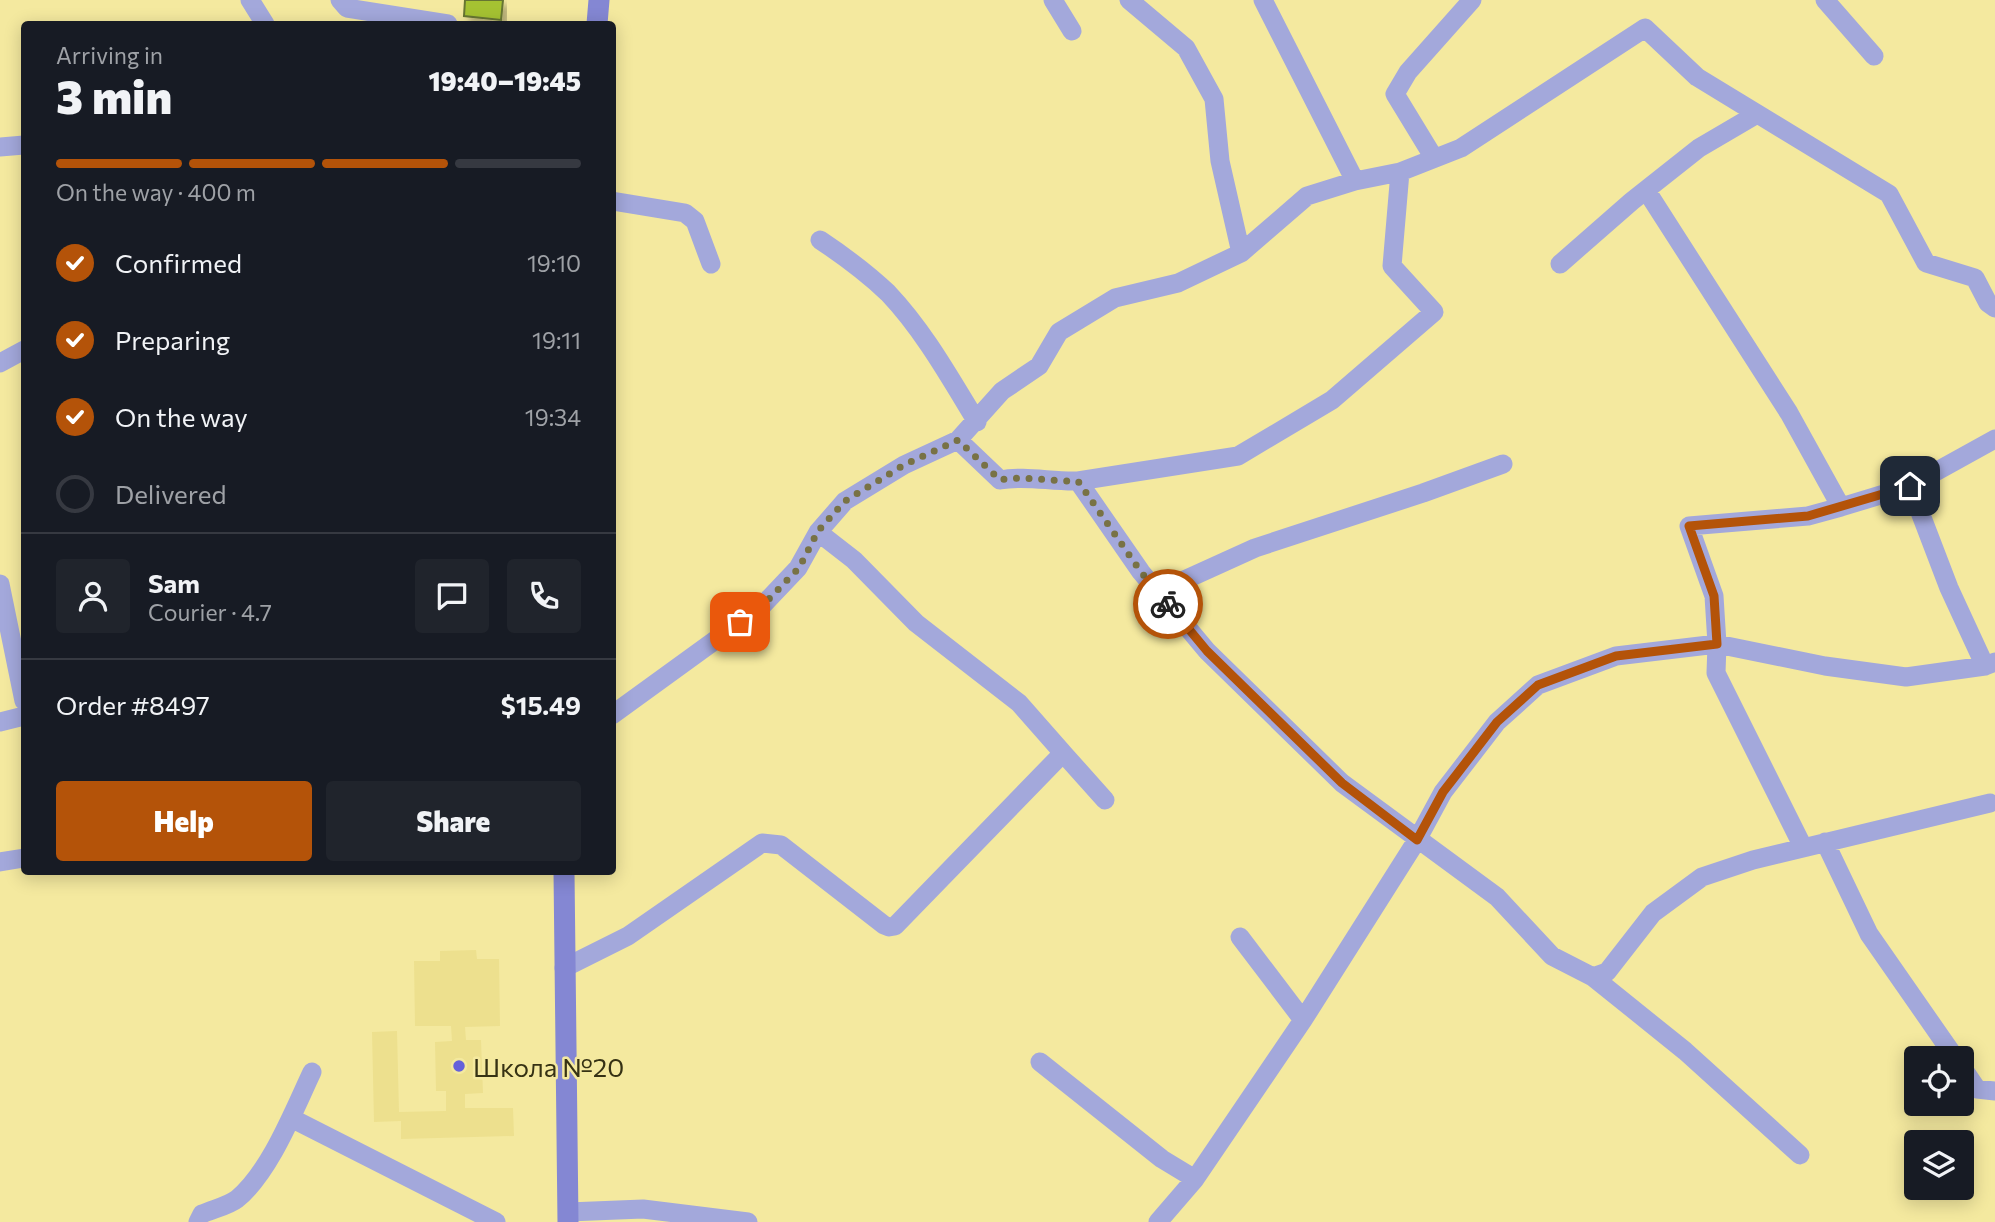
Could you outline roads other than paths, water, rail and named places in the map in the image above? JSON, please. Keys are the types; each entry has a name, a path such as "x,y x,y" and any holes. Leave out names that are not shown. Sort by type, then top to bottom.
{"main road":[{"path":"597,21 599,0"},
{"path":"564,875 568,1217"}],"street":[{"path":"250,0 263,21"},
{"path":"340,0 346,8 429,21"},
{"path":"1053,0 1072,31"},
{"path":"1129,0 1186,48 1214,99 1220,161 1241,253"},
{"path":"1263,0 1354,181"},
{"path":"1434,158 1395,94 1408,72 1472,0"},
{"path":"1825,0 1874,56"},
{"path":"616,712 761,607 799,568 818,531 845,501 904,465 958,440 977,422 1002,391 1039,366 1059,332 1115,298 1178,283 1241,253 1307,196 1354,181 1400,172 1461,148 1645,28 1696,77 1889,194 1926,262 1975,278 1988,303 1995,307"},
{"path":"1560,264 1699,148 1757,114"},
{"path":"0,147 21,145"},
{"path":"958,440 1000,480 1019,476 1063,482 1078,481 1238,456 1332,400 1434,312 1392,266 1400,172"},
{"path":"1646,190 1788,413 1842,507"},
{"path":"616,202 685,213 695,221 711,264"},
{"path":"820,240 857,265 889,295 935,354 977,422"},
{"path":"0,363 21,352"},
{"path":"1803,847 1716,673 1714,596 1689,526 1808,516 1842,507 1910,486 1995,439"},
{"path":"1158,592 1255,548 1503,464"},
{"path":"1078,481 1141,572 1207,651 1342,783 1497,897 1552,956 1593,977 1685,1051 1800,1156"},
{"path":"1158,1222 1195,1179 1303,1020 1451,782 1497,722 1538,685 1616,656 1717,644 1825,666 1906,677 1990,664 1949,589 1910,486"},
{"path":"818,531 854,560 916,623 1019,703 1105,800"},
{"path":"0,584 21,686"},
{"path":"0,722 21,717"},
{"path":"564,968 628,936 762,843 781,845 884,925 895,926 1063,753"},
{"path":"1593,977 1607,972 1653,913 1702,877 1803,847 1990,803"},
{"path":"1825,842 1869,934 1947,1046"},
{"path":"0,862 21,858"},
{"path":"1240,937 1303,1020"},
{"path":"1040,1062 1162,1159 1195,1179"},
{"path":"198,1222 202,1214 235,1200 258,1177 291,1118 312,1072"},
{"path":"1974,1085 1977,1089 1995,1090"},
{"path":"291,1118 496,1222"},
{"path":"568,1217 643,1209 748,1222"}],"place":[{"name":"Школа №20","path":"459,1066"}]}
